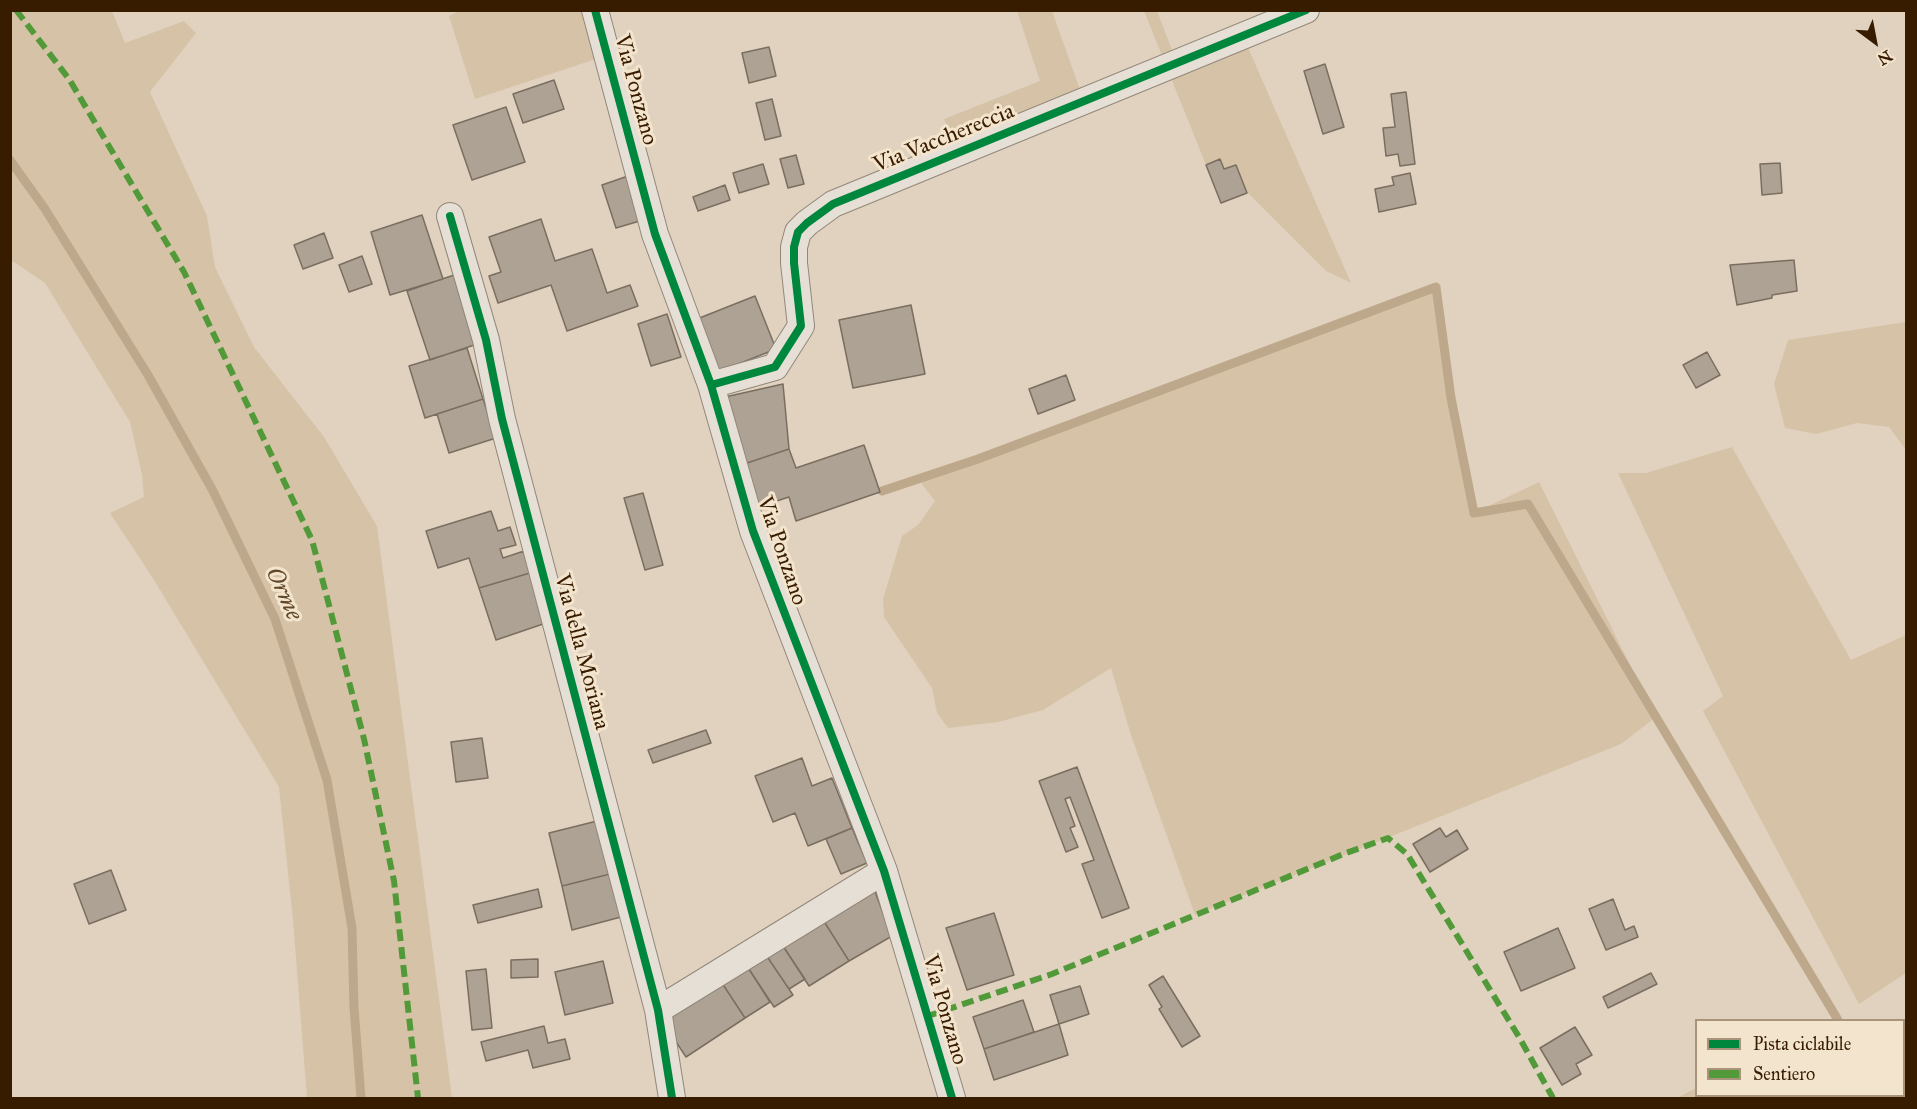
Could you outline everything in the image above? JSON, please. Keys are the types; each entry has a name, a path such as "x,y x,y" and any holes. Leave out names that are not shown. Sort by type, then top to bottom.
{"street":[{"name":"Via Ponzano","path":"595,10 655,234 711,385 753,531 884,871 952,1098"},
{"name":"Via Vacchereccia","path":"711,385 775,367 801,326 794,263 794,247 798,232 833,204 1306,10"},
{"name":"Via della Moriana","path":"450,216 486,340 508,441 658,1010 672,1098"},
{"path":"658,1010 884,871"}],"shaded area":[{"path":"461,10 595,11 608,55 475,99 449,16"},
{"path":"10,11 112,11 125,43 184,21 196,33 150,92 207,216 215,267 254,347 324,437 377,526 452,1098 307,1098 293,920 279,787 154,580 110,513 144,497 142,475 130,422 45,283 11,260"},
{"path":"1017,11 1052,11 1084,101 958,152 944,119 1040,81"},
{"path":"1144,11 1157,11 1177,63 1243,36 1351,283 1326,271 1224,169 1220,159 1206,165"},
{"path":"1436,287 1451,398 1474,513 1539,482 1656,717 1621,744 1195,915 1131,735 1111,668 1043,710 998,722 948,728 937,713 932,688 884,617 883,599 902,536 918,525 935,501 918,479"},
{"path":"1906,322 1906,450 1889,427 1857,423 1816,434 1785,428 1774,384 1788,340"},
{"path":"1732,447 1851,660 1906,635 1906,973 1859,1004 1703,711 1723,696 1618,473 1646,473"},
{"path":"1695,1089 1695,1097 1885,1098 1677,1098"}],"building":[{"path":"769,47 776,76 749,83 742,53"},
{"path":"1325,64 1344,127 1323,134 1304,71"},
{"path":"554,80 564,109 523,123 513,94"},
{"path":"1406,92 1415,164 1400,166 1398,154 1386,156 1383,128 1395,127 1391,94"},
{"path":"772,99 781,136 765,140 756,103"},
{"path":"506,107 525,162 472,180 453,125"},
{"path":"796,155 804,184 788,188 780,159"},
{"path":"1220,159 1224,169 1236,165 1247,193 1221,203 1206,165"},
{"path":"1780,163 1782,193 1762,195 1760,164"},
{"path":"763,164 769,184 739,193 733,173"},
{"path":"1410,173 1416,204 1379,212 1375,189 1394,185 1392,177"},
{"path":"628,176 643,220 616,228 602,185"},
{"path":"725,185 730,200 698,211 693,197"},
{"path":"422,215 443,279 390,295 371,232"},
{"path":"541,219 555,261 592,249 607,293 630,285 638,306 567,331 551,285 498,303 489,276 501,272 489,237"},
{"path":"324,233 333,258 303,269 294,245"},
{"path":"362,256 372,284 349,292 339,265"},
{"path":"1794,260 1797,291 1737,305 1730,265"},
{"path":"457,274 480,343 430,360 407,291"},
{"path":"755,296 776,349 718,372 697,319"},
{"path":"911,305 925,374 853,388 839,320"},
{"path":"667,314 681,357 651,366 638,324"},
{"path":"467,348 483,399 425,418 409,366"},
{"path":"1707,352 1720,375 1696,388 1683,365"},
{"path":"1066,375 1075,400 1038,414 1029,389"},
{"path":"783,384 789,449 735,467 725,397"},
{"path":"483,399 496,438 449,453 437,414"},
{"path":"864,445 880,492 796,521 789,497 749,510 735,467 789,449 796,468"},
{"path":"643,493 663,565 645,570 624,498"},
{"path":"491,511 498,531 510,527 516,545 500,549 503,558 524,551 530,573 479,588 469,558 438,568 426,531"},
{"path":"530,573 546,623 496,640 479,588"},
{"path":"706,730 711,743 653,763 648,750"},
{"path":"482,738 488,778 456,782 451,742"},
{"path":"802,758 812,786 832,778 852,828 808,846 795,813 773,822 755,776"},
{"path":"1077,767 1129,908 1102,918 1082,864 1094,860 1070,797 1065,799 1075,826 1070,828 1078,847 1066,852 1039,781"},
{"path":"597,821 610,874 562,886 549,833"},
{"path":"852,828 867,863 841,874 826,839"},
{"path":"1440,828 1446,837 1457,830 1468,849 1430,872 1413,844"},
{"path":"111,870 126,910 89,924 74,884"},
{"path":"610,874 621,917 572,930 562,886"},
{"path":"870,879 892,936 849,961 820,915"},
{"path":"538,889 542,907 478,923 473,905"},
{"path":"1613,899 1625,930 1634,926 1638,937 1606,950 1589,909"},
{"path":"994,913 1014,975 967,990 946,928"},
{"path":"820,915 849,961 809,986 779,940"},
{"path":"1558,928 1575,968 1521,991 1504,952"},
{"path":"779,940 805,979 789,989 764,952"},
{"path":"764,952 793,995 774,1007 745,963"},
{"path":"538,959 538,977 511,978 511,960"},
{"path":"603,961 613,1003 565,1015 555,972"},
{"path":"745,963 770,1002 745,1018 720,980"},
{"path":"486,969 492,1028 472,1030 466,971"},
{"path":"1651,973 1657,984 1608,1008 1603,997"},
{"path":"1163,976 1200,1036 1182,1047 1159,1009 1162,1007 1149,985"},
{"path":"720,980 745,1018 686,1057 661,1019"},
{"path":"1080,986 1089,1014 1059,1024 1050,995"},
{"path":"1023,1000 1034,1032 984,1049 973,1017"},
{"path":"1059,1024 1068,1055 994,1080 984,1049"},
{"path":"544,1026 548,1043 565,1039 570,1059 533,1068 528,1050 486,1061 481,1042"},
{"path":"1575,1027 1592,1055 1576,1064 1581,1074 1562,1085 1540,1048"}],"waterway":[{"name":"Orme","path":"10,160 45,209 148,375 213,491 275,619 327,780 352,928 354,1008 361,1098"},
{"path":"882,491 978,459 1436,287 1451,398 1474,513 1528,504 1837,1019"}],"marked path":[{"path":"16,10 69,79 184,272 312,540 364,739 394,881 418,1098"},
{"path":"928,1016 1052,974 1346,853 1388,838 1407,854 1519,1037 1553,1098"}],"cycle path":[{"path":"595,10 655,234 711,385 753,531 884,871 952,1098"},
{"path":"711,385 775,367 801,326 794,263 794,247 798,232 833,204 1306,10"},
{"path":"450,216 486,340 502,419 658,1010 672,1098"}]}
